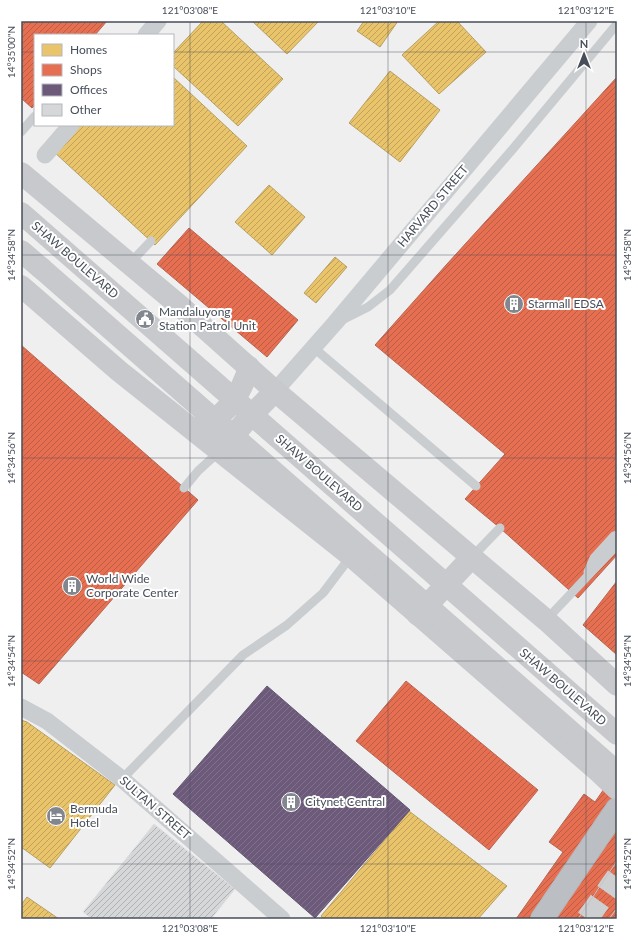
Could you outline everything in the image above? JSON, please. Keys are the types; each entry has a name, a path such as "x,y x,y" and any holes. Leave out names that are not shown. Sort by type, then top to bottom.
{"highway":[{"path":"245,422 443,589 617,741"},
{"path":"542,919 617,809"}],"main road":[{"path":"21,173 180,306 275,391 546,620 617,684"},
{"name":"SHAW BOULEVARD","path":"21,213 617,734"},
{"path":"21,251 617,772"},
{"path":"21,286 119,371 351,556 617,789"},
{"path":"193,430 213,420 227,408 242,388 249,367"},
{"path":"220,451 275,391"},
{"path":"227,408 245,422"},
{"path":"418,615 472,557"}],"street":[{"path":"147,34 158,21"},
{"name":"HARVARD STREET","path":"275,391 314,348 589,21"},
{"path":"44,156 70,126"},
{"name":"SULTAN STREET","path":"21,708 47,721 122,779 282,919"}],"lane":[{"path":"335,323 368,307 390,290 512,150 617,24"},
{"path":"21,132 34,117"},
{"path":"129,264 151,241"},
{"path":"314,348 476,486"},
{"path":"184,488 198,471 220,451"},
{"path":"472,557 500,528"},
{"path":"586,578 594,558 617,534"},
{"path":"546,620 617,545"},
{"path":"122,779 243,655 287,625 323,593 351,556"}],"building: Homes":[{"path":"203,21 221,21 283,79 238,126 174,67 174,52"},
{"path":"252,21 319,21 287,54"},
{"path":"364,21 398,21 380,47 357,31"},
{"path":"439,21 457,21 486,52 439,94 402,55"},
{"path":"390,71 440,110 400,162 349,123"},
{"path":"174,78 247,146 155,245 53,151 77,126 174,126"},
{"path":"269,185 305,217 272,255 235,222"},
{"path":"335,257 347,267 316,303 304,293"},
{"name":"Bermuda Hotel","path":"21,720 27,722 115,785 50,868 21,847"},
{"path":"409,811 507,886 478,919 324,919 321,916"},
{"path":"27,897 59,919 21,919 21,905"}],"building: Shops":[{"path":"21,21 107,21 96,34 34,34 34,106 32,108 21,98"},
{"name":"Starmall EDSA","path":"617,77 617,555 578,598 500,528 465,499 505,454 375,345"},
{"path":"189,228 298,320 267,357 157,264"},
{"name":"World Wide Corporate Center","path":"21,345 198,500 39,684 21,672"},
{"path":"617,581 617,655 583,625"},
{"path":"406,681 538,790 489,850 356,741"},
{"path":"617,770 617,919 516,919 563,852 549,842 584,794 595,802"}],"building: Offices":[{"name":"Citynet Central","path":"267,686 410,810 315,918 173,794"}],"building: Other":[{"path":"154,824 235,889 211,919 92,919 83,912"}],"tunnel":[{"path":"587,919 617,877"}],"tram line":[{"path":"578,919 617,861"},
{"path":"609,919 617,908"}],"place":[{"name":"Starmall EDSA","path":"514,304"},
{"name":"Mandaluyong Station Patrol Unit","path":"145,319"},
{"name":"World Wide Corporate Center","path":"72,586"},
{"name":"Citynet Central","path":"291,802"},
{"name":"Bermuda Hotel","path":"56,816"}]}
